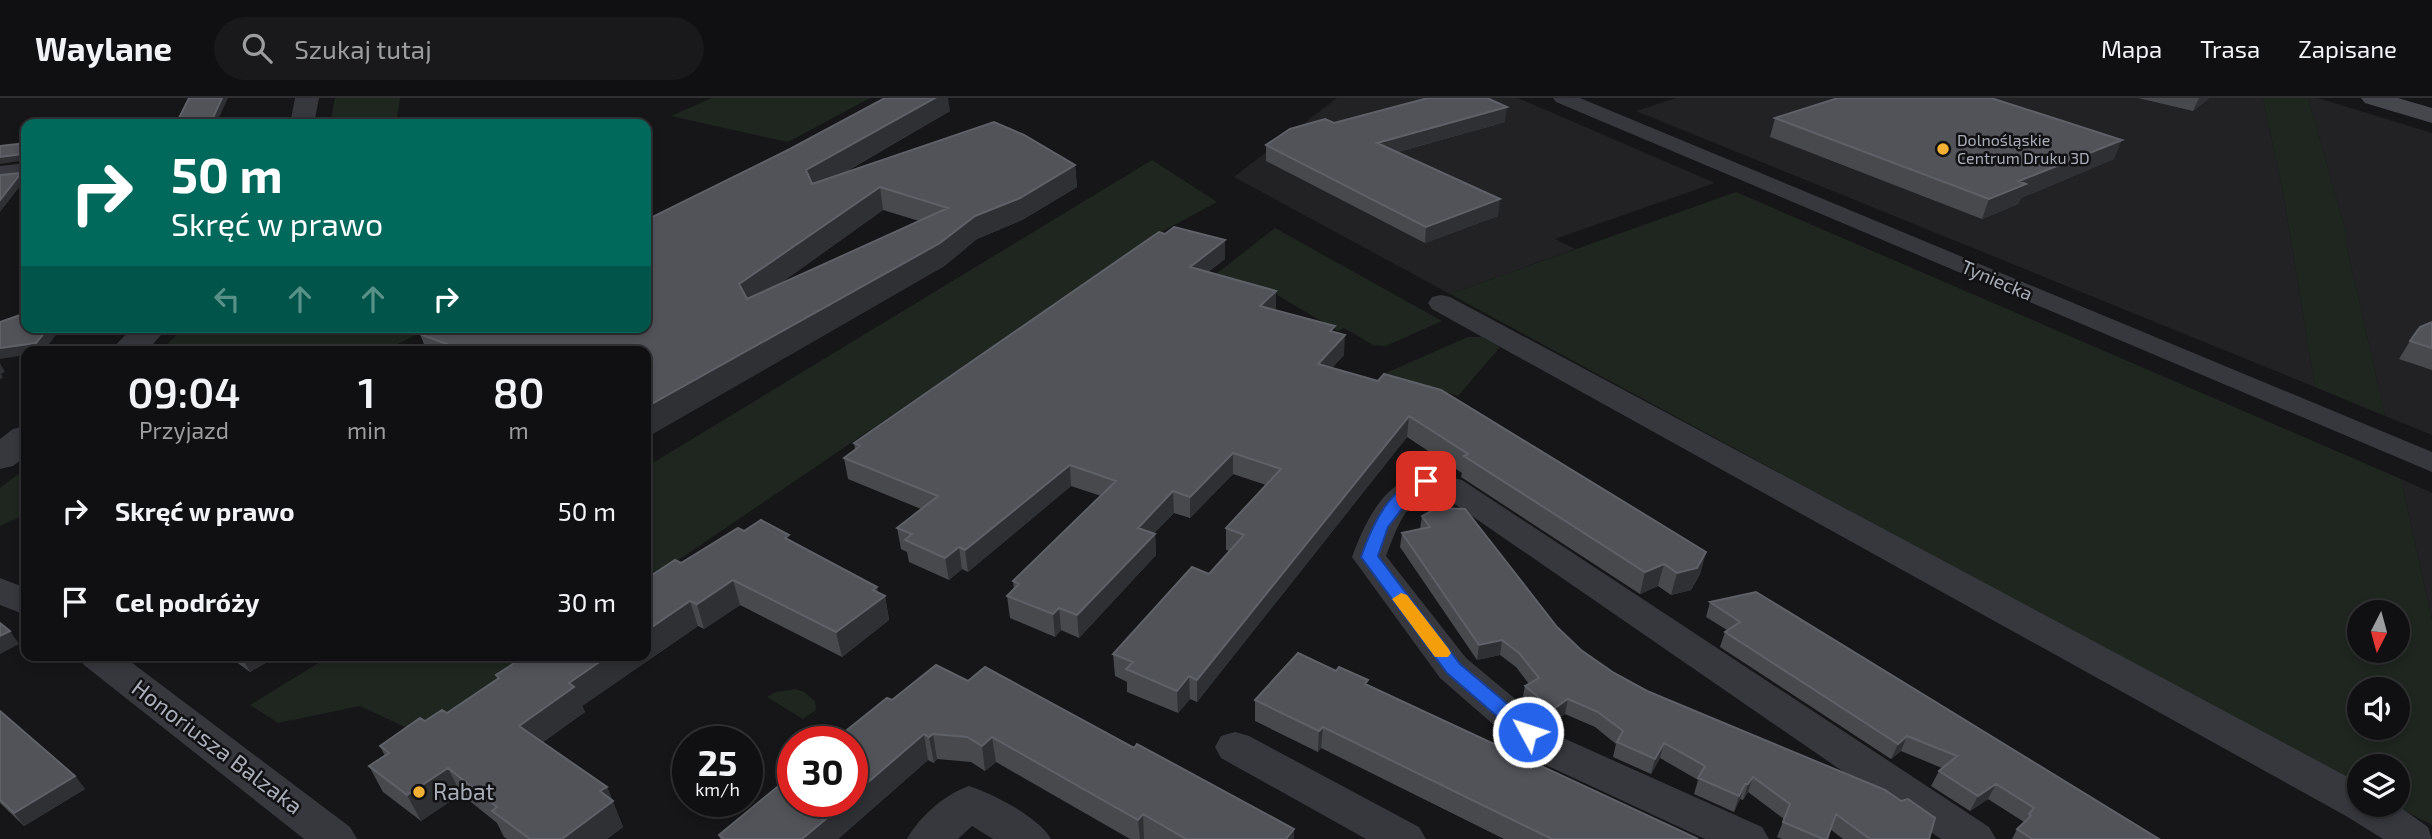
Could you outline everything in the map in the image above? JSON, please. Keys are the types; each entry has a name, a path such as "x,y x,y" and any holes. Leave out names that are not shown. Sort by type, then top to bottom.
{"main road":[{"path":"2373,98 2432,116"}],"street":[{"path":"303,119 307,98"},
{"name":"Tyniecka","path":"1563,98 2432,463"},
{"path":"0,173 21,170"},
{"path":"1441,303 2347,797"},
{"path":"132,346 146,333"},
{"path":"0,458 21,441"},
{"path":"1747,839 1547,748 1453,668 1369,557 1380,526 1409,488 1426,481 1451,487 1974,839"},
{"path":"0,590 21,600"},
{"name":"Honoriusza Balzaka","path":"104,661 335,839"},
{"path":"1235,747 1376,833"},
{"path":"929,839 969,803 1029,839"},
{"path":"2382,817 2413,839"}],"shaded area":[{"path":"335,98 400,98 397,119 331,119"},
{"path":"712,98 870,98 788,142 671,116"},
{"path":"1337,98 1518,98 1715,183 1555,239 1575,249 1450,294 1234,177"},
{"path":"1676,98 2263,98 2284,198 2315,387 1636,111"},
{"path":"2263,98 2308,98 2347,236 2346,243 2385,416 2315,387 2284,198"},
{"path":"2308,98 2318,98 2432,133 2432,435 2385,416 2346,243 2347,236"},
{"path":"1152,160 1217,202 1165,230 651,579 651,464"},
{"path":"1736,192 2401,479 2432,620 2432,825 2410,814 2410,754 2347,754 2347,780 1450,294"},
{"path":"1275,228 1442,321 1386,346 1373,345 1344,328 1338,331 1267,289 1216,274"},
{"path":"179,333 419,333 394,346 165,346"},
{"path":"1468,337 1482,337 1500,347 1458,396 1386,373"},
{"path":"21,472 21,516 0,526 0,488"},
{"path":"2401,479 2432,493 2432,620"},
{"path":"322,661 526,661 418,733 360,706 278,723 250,705"},
{"path":"795,689 815,701 816,710 803,719 767,697 776,692"}],"building":[{"path":"189,98 222,98 212,119 178,119"},
{"path":"885,98 935,98 806,170 812,184 994,122 1024,135 1075,165 1020,198 975,216 940,243 651,404 651,346 452,346 420,334 651,333 651,218 790,149","holes":["880,187 948,208 747,299 739,284"]},
{"path":"1428,98 1487,98 1507,107 1377,143 1500,199 1426,227 1266,145 1290,129 1325,119 1334,123"},
{"name":"Dolnośląskie Centrum Druku 3D","path":"1838,98 1991,98 2122,140 2019,181 2026,184 1989,199 1775,118"},
{"path":"21,144 21,154 0,157 0,146"},
{"path":"21,173 0,200 0,175"},
{"path":"1174,227 1225,240 1190,267 1276,291 1260,306 1335,326 1330,331 1345,335 1318,364 1378,381 1384,374 1441,390 1706,552 1697,568 1677,573 1664,564 1645,572 1464,456 1468,454 1409,416 1197,680 1189,676 1177,691 1126,669 1133,662 1113,654 1192,567 1209,574 1244,535 1226,528 1281,469 1233,453 1190,497 1173,491 1138,528 1155,534 1077,615 1059,608 1053,614 1007,596 1019,584 1013,581 1116,481 1070,465 965,550 959,547 945,558 905,540 912,534 897,528 938,496 844,458 860,446 854,443 1159,232 1165,234"},
{"path":"21,315 21,333 44,333 36,343 0,348 0,322"},
{"path":"2432,322 2432,348 2410,341 2420,327"},
{"path":"1437,508 1465,509 1557,627 1581,650 1614,673 1647,691 1885,790 1901,801 1908,799 1935,818 1929,839 1870,839 1836,814 1827,839 1823,839 1783,822 1790,804 1753,777 1745,784 1739,796 1698,778 1705,766 1664,743 1655,759 1617,742 1623,731 1598,712 1568,699 1553,709 1525,686 1539,678 1519,653 1502,640 1479,645 1402,533 1430,527 1422,516"},
{"path":"761,520 789,535 785,538 877,587 873,590 885,596 836,632 733,580 697,604 690,601 651,628 651,576 675,560 681,563 738,528 744,531"},
{"path":"1756,592 2159,839 2032,839 2017,829 2031,816 2029,814 2034,808 1996,784 1978,796 1939,771 1957,756 1907,736 1898,744 1725,632 1740,622 1710,602"},
{"path":"0,623 10,631 0,636"},
{"path":"1298,653 1336,671 1339,667 1368,680 1365,684 1698,839 1552,839 1323,727 1319,731 1255,700"},
{"path":"517,661 601,661 569,683 574,687 519,726 607,787 600,791 613,801 562,839 530,839 492,811 497,807 448,768 407,795 369,766 389,753 380,746 420,718 425,721 442,710 447,713 499,678 496,675"},
{"path":"936,665 968,681 985,667 1134,748 1137,744 1294,829 1286,839 1186,839 1143,814 1138,820 992,737 982,746 967,737 933,734 929,737 924,734 868,782 868,726 852,726 887,698 892,700"},
{"path":"0,711 75,776 14,813 0,800"},
{"path":"777,787 777,817 828,817 802,839 724,839 719,835 741,817 763,817 763,799"}],"slow traffic":[{"path":"1401,599 1441,653"}],"place":[{"name":"Dolnośląskie Centrum Druku 3D","path":"1943,149"},
{"name":"Rabat","path":"419,792"}],"route":[{"path":"1426,481 1409,488 1380,526 1369,557 1453,668 1528,732"}]}
